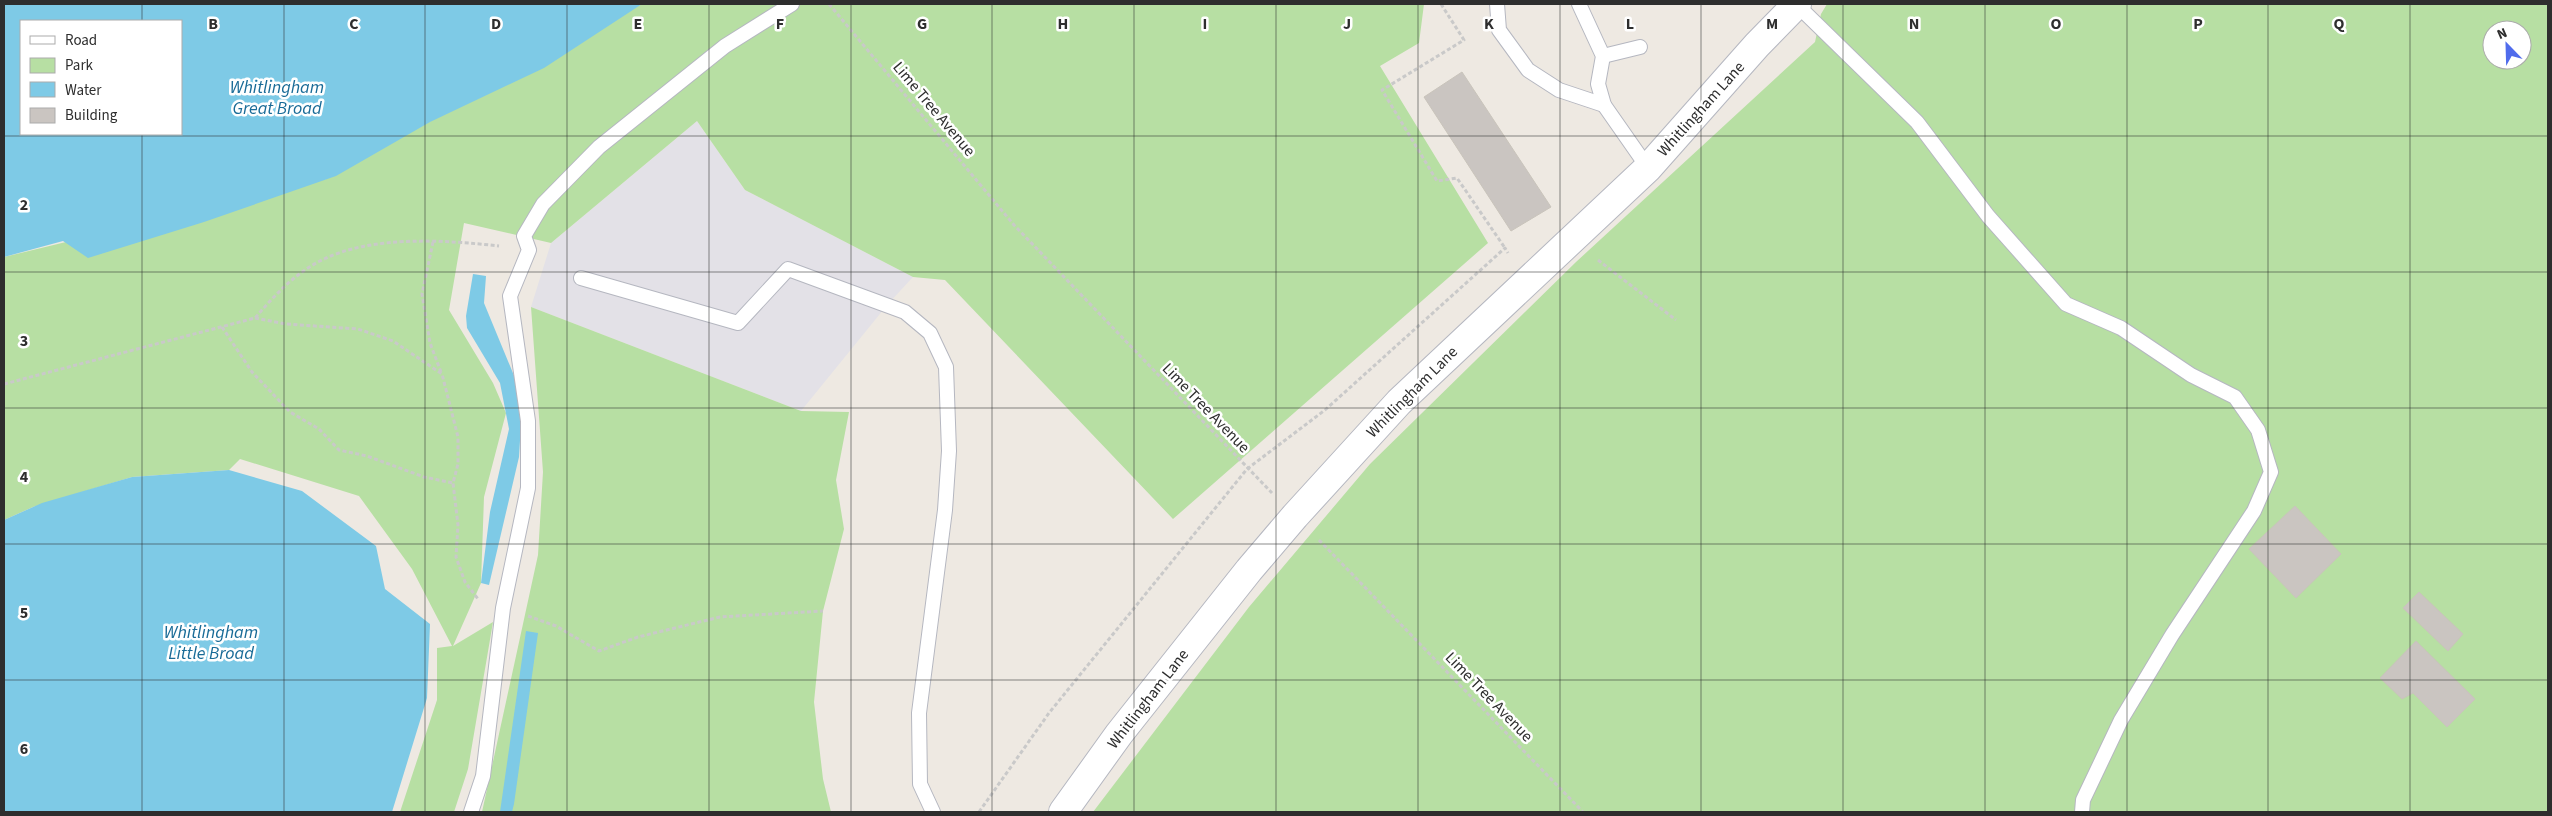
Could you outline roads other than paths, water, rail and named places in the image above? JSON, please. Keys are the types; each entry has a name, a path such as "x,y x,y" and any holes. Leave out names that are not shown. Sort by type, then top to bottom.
{"street":[{"name":"Whitlingham Lane","path":"1063,812 1119,734 1249,570 1295,516 1399,402 1648,168 1756,45 1796,4"}],"lane":[{"path":"471,812 483,776 503,608 528,488 528,420 510,296 529,250 524,236 543,204 599,147 725,46 792,4"},
{"path":"1497,4 1499,30 1528,70 1559,90 1604,105"},
{"path":"1579,4 1603,56 1598,84 1604,105 1648,168"},
{"path":"1796,4 1917,122 1988,216 2066,304 2121,328 2191,375 2235,397 2258,430 2271,472 2254,511 2172,635 2121,720 2083,800 2082,812"},
{"path":"1603,56 1640,47"},
{"path":"581,278 738,323 788,269 888,304 905,312 930,333 946,367 949,451 942,539 919,714 920,784 933,812"}],"water":[{"name":"Whitlingham Great Broad","path":"4,4 642,4 544,68 430,122 336,176 204,222 88,258 63,241 4,257"},
{"path":"473,274 486,276 484,303 515,378 522,408 519,457 489,585 481,583 490,512 509,429 500,383 467,328 466,316"},
{"name":"Whitlingham Little Broad","path":"229,470 302,491 376,546 385,589 430,624 427,698 392,812 4,812 4,520 42,503 132,477"},
{"path":"526,631 538,633 514,804 512,812 500,812"}]}
